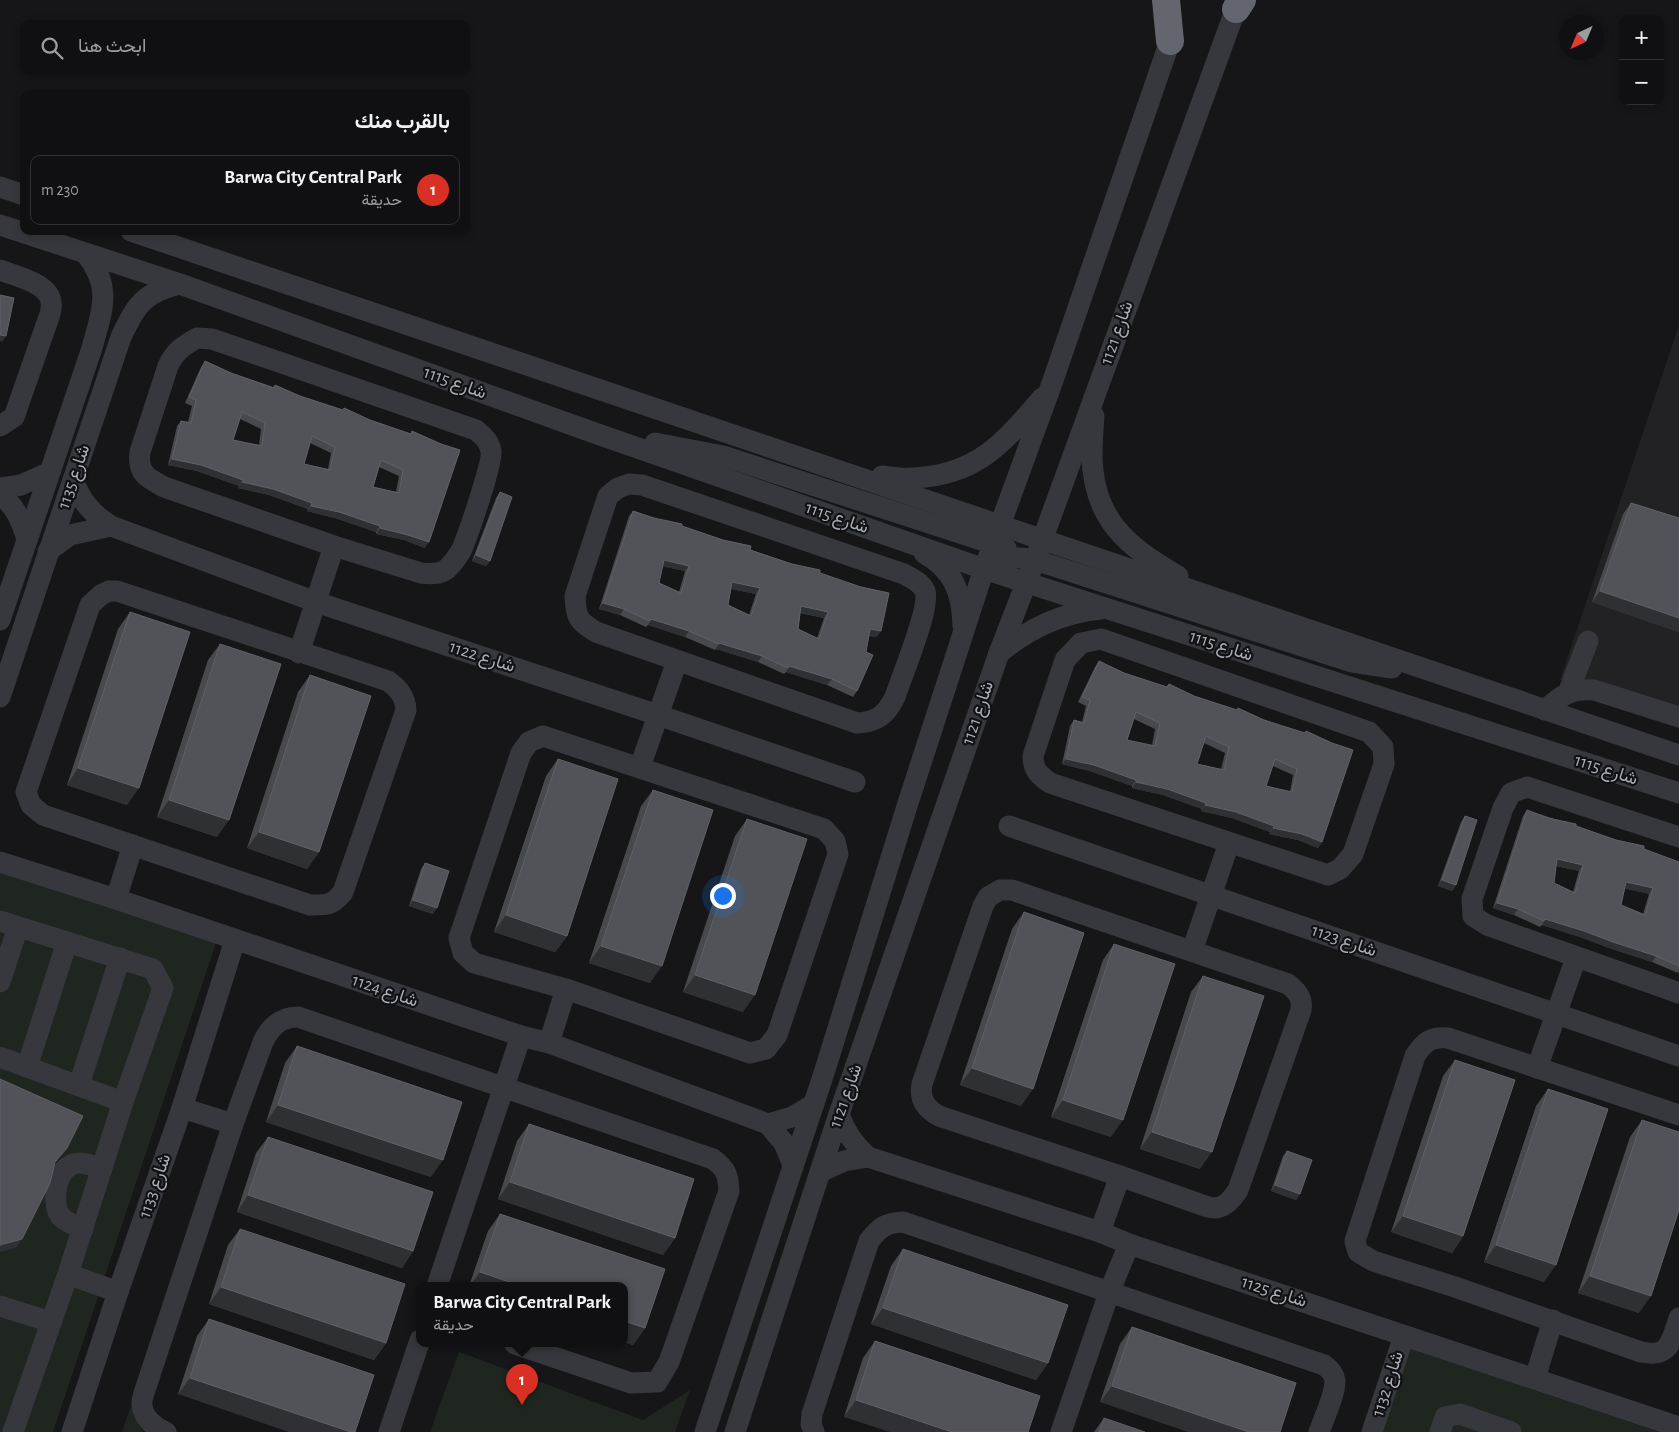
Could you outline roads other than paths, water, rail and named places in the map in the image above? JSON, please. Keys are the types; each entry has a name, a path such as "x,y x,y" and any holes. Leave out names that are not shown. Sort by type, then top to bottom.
{"highway":[{"path":"1167,4 1168,46"}],"street":[{"name":"شارع 1121","path":"734,1432 839,1114 999,653 1035,560 1236,10"},
{"name":"شارع 1121","path":"705,1432 814,1104 984,569 1052,386 1168,46"},
{"path":"0,187 20,194"},
{"name":"شارع 1115","path":"0,225 20,232"},
{"name":"شارع 1115","path":"30,235 180,284 589,431 984,569 1679,793"},
{"path":"144,235 848,473 997,535 1006,548 1029,546 1042,540 1679,755"},
{"name":"شارع 1135","path":"0,620 92,348 102,310 104,289 100,275 86,254"},
{"path":"0,270 37,284 47,292 52,301 50,314 14,417 0,426"},
{"name":"شارع 1135","path":"0,697 121,337 131,316 142,300 154,292 180,284"},
{"path":"197,338 212,339 476,430 488,440 492,453 489,468 461,551 445,571 432,574 421,573 334,546 164,488 150,480 142,472 138,462 140,452 168,366 173,355 184,345 197,338"},
{"path":"848,473 911,478 953,472 969,466 981,460 1001,443 1052,386"},
{"path":"1095,394 1092,462 1098,496 1104,512 1117,531 1137,551 1215,597"},
{"path":"589,431 723,456 997,535"},
{"path":"0,488 21,485 50,472"},
{"name":"شارع 1122","path":"72,480 87,507 98,518 111,526 316,602 855,782"},
{"path":"629,484 642,485 904,574 916,580 925,591 926,604 922,620 895,697 883,715 871,722 857,723 677,661 596,632 585,626 576,613 575,596 604,505 608,496 618,488 629,484"},
{"path":"0,494 14,508 23,523 27,540"},
{"path":"48,551 70,535 111,526"},
{"path":"902,541 943,567 956,583 962,612 963,634"},
{"path":"299,653 334,546"},
{"path":"984,569 1008,558 1020,557 1035,560 1352,662 1442,674"},
{"path":"117,590 299,653 388,681 403,695 406,710 343,892 336,902 328,906 310,905 133,845 43,815 31,805 26,792 90,605 101,595 117,590"},
{"path":"999,653 1015,640 1051,620 1070,614 1106,609"},
{"path":"1101,639 1370,732 1383,747 1384,764 1353,854 1340,869 1328,875 1229,843 1050,783 1040,776 1033,767 1032,756 1035,745 1065,660 1081,643 1101,639"},
{"path":"1568,693 1588,641"},
{"path":"640,767 677,661"},
{"path":"1546,710 1568,693 1579,689 1594,690 1679,717"},
{"path":"543,736 640,767 824,829 835,841 838,854 777,1035 766,1049 750,1053 566,989 474,963 463,953 459,938 521,753 529,742 543,736"},
{"path":"1679,837 1527,787 1511,793 1503,808 1472,899 1473,916 1486,925 1679,993"},
{"name":"شارع 1123","path":"1009,826 1679,1056"},
{"path":"1192,951 1229,843"},
{"path":"116,899 133,845"},
{"name":"شارع 1124","path":"0,862 116,899 521,1036 548,1042 768,1124 784,1143 793,1165"},
{"path":"1012,890 1192,951 1288,984 1299,996 1302,1003 1300,1010 1238,1190 1230,1201 1220,1208 1214,1208 1120,1176 939,1116 931,1112 926,1105 922,1095 922,1084 983,906 988,897 994,892 1012,890"},
{"path":"0,982 9,924 153,969 163,988 123,1102 68,1274 12,1432"},
{"name":"شارع 1133","path":"72,1432 182,1108 236,940"},
{"path":"27,1067 67,942"},
{"path":"79,1085 120,958"},
{"path":"1537,1068 1576,958"},
{"path":"548,1042 566,989"},
{"path":"166,1432 152,1424 144,1414 141,1404 234,1124 268,1031 278,1022 288,1017 298,1017 713,1159 723,1167 728,1178 729,1190 670,1362 657,1382 631,1383 524,1347"},
{"path":"438,1282 521,1036"},
{"path":"1679,1115 1448,1038 1435,1038 1422,1046 1415,1056 1355,1241 1358,1252 1373,1261 1553,1320 1640,1352 1660,1353 1666,1348 1671,1341 1679,1318"},
{"path":"0,1057 123,1102"},
{"path":"768,1124 792,1117 814,1104"},
{"path":"182,1108 234,1124"},
{"name":"شارع 1125","path":"839,1114 843,1127 850,1138 868,1157"},
{"name":"شارع 1125","path":"820,1172 844,1161 868,1157 1100,1232 1129,1244 1679,1427"},
{"path":"83,1229 61,1217 58,1212 56,1202 59,1180 63,1171 68,1166 74,1164 81,1163 102,1169"},
{"path":"1100,1232 1120,1176"},
{"path":"814,1432 811,1424 815,1405 869,1241 879,1228 891,1223 903,1222 1324,1365 1332,1371 1335,1380 1334,1389 1319,1432"},
{"path":"1062,1432 1109,1293 1129,1244"},
{"path":"68,1274 118,1292"},
{"path":"0,1306 51,1322"},
{"path":"1534,1378 1553,1320"},
{"name":"شارع 1132","path":"1372,1432 1404,1336"},
{"path":"389,1432 418,1347"},
{"path":"1442,1425 1460,1414 1511,1432"}],"place":[{"name":"Barwa City Central Park","path":"522,1405"}]}
